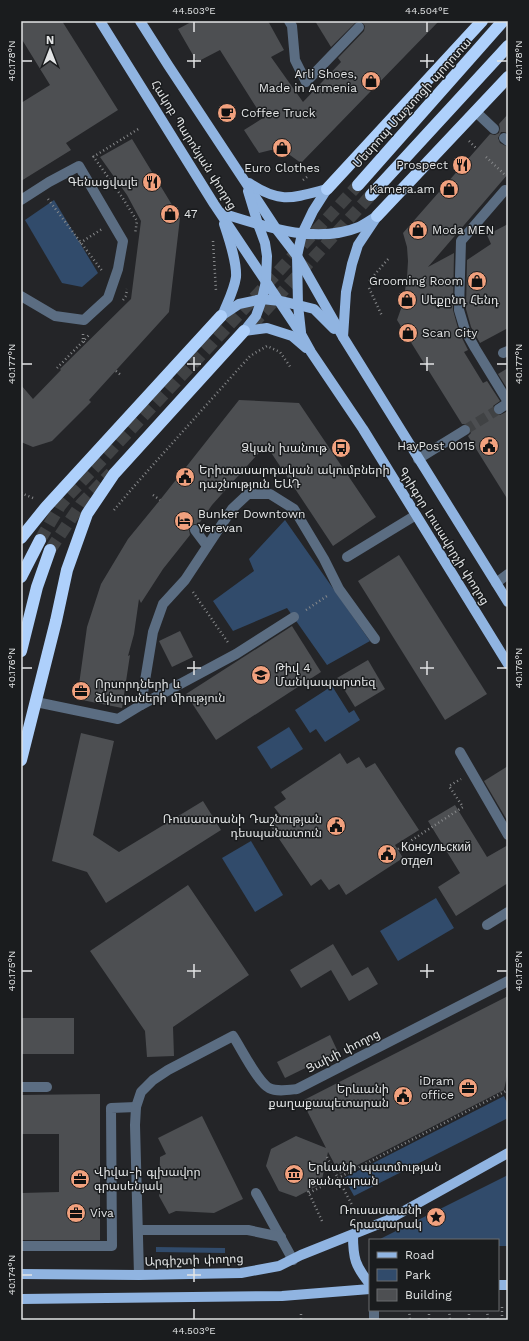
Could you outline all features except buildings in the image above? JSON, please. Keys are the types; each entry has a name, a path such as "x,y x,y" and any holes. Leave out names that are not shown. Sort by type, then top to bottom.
{"highway":[{"name":"Մեսրոպ Մաշտոցի պողոտա","path":"358,185 503,21"},
{"path":"327,189 477,22"},
{"path":"371,195 508,46"},
{"path":"377,216 508,77"},
{"path":"21,538 51,502 221,316"},
{"path":"21,760 56,621 67,570 87,514 114,474 244,331"},
{"path":"21,577 40,540"},
{"path":"21,651 50,550"}],"main road":[{"name":"Հակոբ Պարոնյան փողոց","path":"100,21 221,213 266,281"},
{"name":"Հակոբ Պարոնյան փողոց","path":"140,21 277,230 297,256"},
{"path":"244,180 260,190 280,198 301,196 327,189"},
{"path":"244,180 265,243 267,256 266,281 262,299 256,316 244,331"},
{"path":"302,334 298,305 297,256 302,234 313,210 327,189"},
{"path":"221,213 277,230 302,234 334,233 358,227 377,216"},
{"path":"221,213 233,253 236,276 232,295 221,316"},
{"path":"343,337 346,292 352,264 358,245 377,216"},
{"name":"Գրիգոր Լուսավորչի փողոց","path":"297,256 343,337 508,602"},
{"name":"Գրիգոր Լուսավորչի փողոց","path":"266,281 302,334 311,352 363,429 508,664"},
{"path":"221,316 239,304 262,299 280,301 314,310 343,337"},
{"path":"244,331 267,328 292,336 311,352"},
{"name":"Արգիշտի փողոց","path":"21,1274 139,1275 241,1273 279,1266 386,1221 508,1153"},
{"path":"353,1235 355,1260 358,1268 369,1283"},
{"path":"21,1299 282,1296 369,1289"}],"lane":[{"path":"288,21 292,26 294,60 306,82 360,28"},
{"path":"476,112 494,130"},
{"path":"21,200 79,166 123,241 118,269 108,298 84,320 55,316 21,296"},
{"path":"499,409 508,402 465,330 459,310 461,242 504,190"},
{"path":"418,459 465,430"},
{"path":"141,705 153,632 163,604 185,580 232,509 248,494 270,494 294,510 324,559 339,589 375,639"},
{"path":"347,557 416,515"},
{"path":"195,530 207,546"},
{"path":"496,583 508,574"},
{"path":"36,702 118,719 236,654 294,617"},
{"path":"460,752 508,835"},
{"path":"487,925 508,912"},
{"name":"Ցախի փողոց","path":"139,1275 135,1125 136,1107 141,1092 153,1080 168,1070 233,1036 260,1080 269,1088 280,1090 297,1089 508,981"},
{"path":"21,1087 47,1087"},
{"path":"21,1246 112,1246 111,1108 136,1107"},
{"path":"256,1193 293,1260"},
{"path":"139,1230 248,1230 281,1237"}],"path":[{"path":"87,161 140,128"},
{"path":"469,141 477,149"},
{"path":"486,157 508,177"},
{"path":"40,188 99,269"},
{"path":"80,243 112,223"},
{"path":"213,242 216,293"},
{"path":"369,281 390,257"},
{"path":"369,288 382,316"},
{"path":"83,341 86,344"},
{"path":"114,510 250,356 267,346 280,352 291,368"},
{"path":"116,371 122,376"},
{"path":"21,493 33,498"},
{"path":"153,495 160,500"},
{"path":"185,580 236,654"},
{"path":"398,849 463,807 449,786"},
{"path":"322,1221 309,1192 508,1090"},
{"path":"327,1157 352,1205"},
{"path":"502,1306 502,1320"},
{"path":"301,1314 301,1320"}],"green space":[{"path":"54,200 98,273 82,287 62,283 25,220"},
{"path":"285,520 370,641 327,665 287,608 233,631 213,601 254,571 249,559"},
{"path":"332,686 349,713 354,710 360,720 325,742 316,729 310,733 295,710"},
{"path":"289,727 303,749 271,769 257,747"},
{"path":"251,841 283,895 255,912 222,858"},
{"path":"436,898 454,928 398,961 380,931"},
{"path":"504,1096 508,1105 508,1118 354,1196 344,1178"},
{"path":"508,1175 508,1246 499,1246 499,1239 380,1239"},
{"path":"156,1247 225,1248 225,1253 156,1252"}],"tunnel":[{"path":"40,540 60,506 69,495 219,336 358,185"},
{"path":"252,325 371,195"},
{"path":"465,430 499,409"},
{"path":"50,550 81,504 111,473"}],"place":[{"name":"Arli Shoes, Made in Armenia","path":"371,81"},
{"name":"Coffee Truck","path":"227,113"},
{"name":"Euro Clothes","path":"282,148"},
{"name":"Prospect","path":"462,165"},
{"name":"Գենացվալե","path":"152,182"},
{"name":"Kamera.am","path":"449,189"},
{"name":"47","path":"170,214"},
{"name":"Moda MEN","path":"418,230"},
{"name":"Grooming Room","path":"477,281"},
{"name":"Սեքընդ Հենդ","path":"407,300"},
{"name":"Scan City","path":"408,333"},
{"name":"HayPost 0015","path":"489,446"},
{"name":"Ձկան խանութ","path":"341,448"},
{"name":"Երիտասարդական ակումբների դաշնություն ԵԱԴ","path":"185,477"},
{"name":"Bunker Downtown Yerevan","path":"184,521"},
{"name":"Թիվ 4 Մանկապարտեզ","path":"261,675"},
{"name":"Որսորդների և ձկնորսների միություն","path":"81,691"},
{"name":"Ռուսաստանի Դաշնության դեսպանատուն","path":"336,826"},
{"name":"Консульский отдел","path":"387,854"},
{"name":"iDram office","path":"468,1088"},
{"name":"Երևւանի քաղաքապետարան","path":"403,1096"},
{"name":"Երևանի պատմության թանգարան","path":"294,1174"},
{"name":"Վիվա-ի գլխավոր գրասենյակ","path":"80,1179"},
{"name":"Viva","path":"76,1213"},
{"name":"Ռուսաստանի հրապարակ","path":"436,1217"}]}
